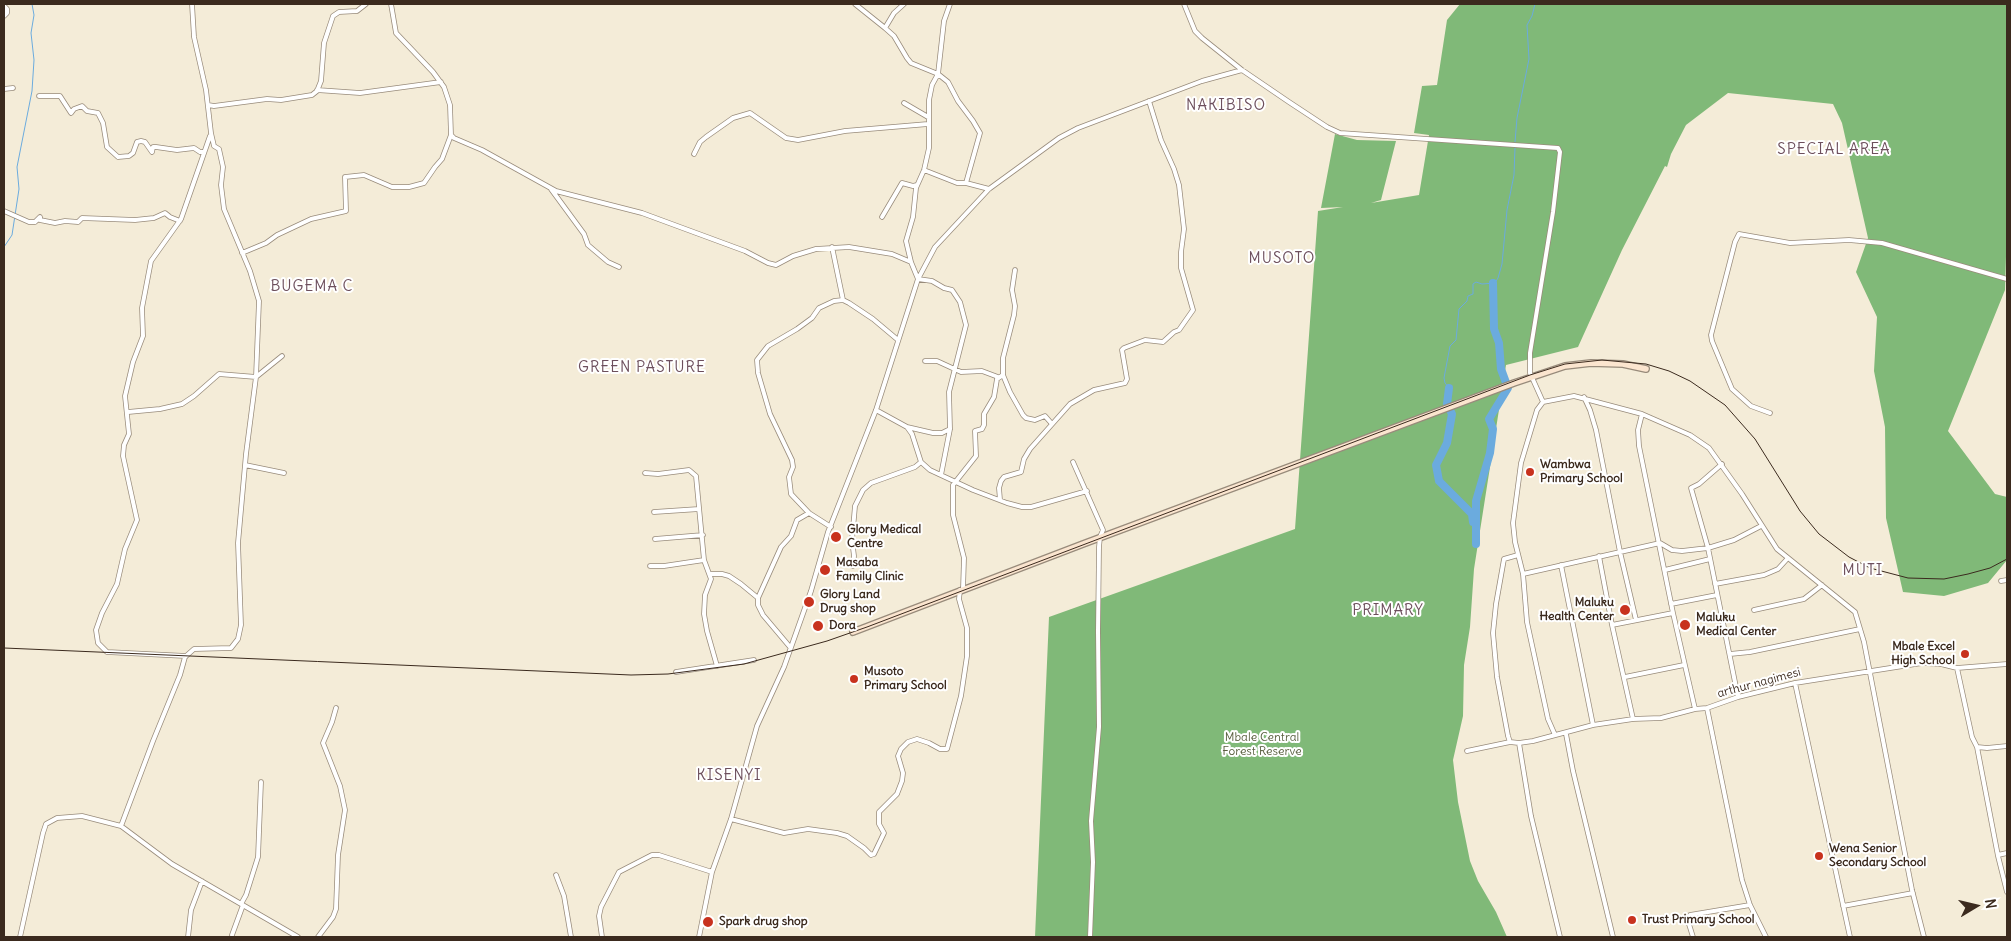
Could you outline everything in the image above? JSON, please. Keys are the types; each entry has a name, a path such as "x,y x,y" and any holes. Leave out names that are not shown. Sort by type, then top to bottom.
{"main road":[{"path":"853,632 1453,405 1565,366 1592,363 1623,364 1646,369"}],"street":[{"path":"121,826 186,656 194,650 231,648 238,639 241,625 238,543 244,465 256,378 259,301 256,286 225,215 222,191 222,160 219,149 214,146 211,133 208,105 194,37 192,4"},
{"path":"208,105 214,106 267,99 281,100 312,95 317,90 321,81 324,43 334,16 339,12 357,11 366,4"},
{"path":"242,253 266,243 277,235 311,219 346,211 346,177 364,175 392,187 409,186 424,183 442,159 451,135 448,95 441,82 422,59 396,33 391,4"},
{"path":"886,28 894,13 904,4"},
{"path":"918,279 911,262 906,241 913,217 917,185 924,170 929,148 928,117 930,93 938,74 944,21 950,4"},
{"path":"1184,4 1195,31 1242,70 1327,128 1340,133 1558,148 1560,152 1553,212 1529,368 1531,378 1542,402"},
{"path":"858,5 894,36 912,63 938,74 948,82 958,101 973,121 980,133 966,183"},
{"path":"4,6 7,9 7,13 4,16"},
{"path":"699,937 712,872 731,819 757,726 780,676 811,591 828,532 851,469 876,410 918,279 935,246 989,189 1059,138 1078,128 1202,81 1242,70"},
{"path":"317,90 360,94 441,82"},
{"path":"4,89 13,88"},
{"path":"39,96 60,96 71,113 74,109 82,106 87,111 98,113 103,123 107,147 118,157 133,154 137,142 141,141 145,142 152,152 153,147 156,147 177,150 194,148 204,152"},
{"path":"1000,500 999,488 1001,480 1013,473 1020,472 1030,449 1070,404 1085,394 1126,383 1122,350 1124,348 1145,340 1163,342 1179,330 1193,310 1181,268 1184,229 1179,185 1161,140 1149,101"},
{"path":"904,103 928,117"},
{"path":"694,154 700,142 706,137 733,118 750,113 786,138 798,140 845,132 928,124"},
{"path":"186,656 111,652 103,649 97,641 96,632 98,622 117,584 125,549 137,520 123,456 128,434 128,412 125,396 133,362 143,336 142,308 151,261 180,221 211,133"},
{"path":"451,135 550,187 568,194 642,213 745,251 768,264 776,265 808,251 832,247 849,247 882,252 911,262"},
{"path":"924,170 957,183 966,183 989,189"},
{"path":"882,217 902,182 912,186 917,185"},
{"path":"550,187 584,234 588,245 608,262 619,267"},
{"path":"4,212 30,222 35,222 40,217 40,220 55,223 65,221 78,222 82,218 135,220 154,218 165,213 170,218 180,221"},
{"path":"1770,413 1751,406 1732,389 1711,336 1735,242 1739,234 1790,243 1849,240 1882,243 2007,279"},
{"path":"832,247 843,300"},
{"path":"1015,270 1012,290 1015,306 1003,358 1004,375 1010,392 1023,415 1026,418 1036,420 1045,416 1052,424"},
{"path":"918,279 932,281 944,288 949,288 960,302 966,325 949,392 950,429 941,475"},
{"path":"831,527 809,513 796,500 790,489 789,477 793,467 792,460 768,407 758,373 757,360 768,346 812,318 828,302 843,300 873,319 898,340"},
{"path":"128,412 160,410 185,403 219,374 256,378 282,356"},
{"path":"925,361 937,361 961,372 982,371 998,377 1004,375"},
{"path":"731,819 784,833 808,829 836,833 847,836 871,855 874,854 884,833 879,824 879,812 897,794 902,781 903,773 898,756 901,750 908,742 917,739 930,743 940,749 947,749 960,696 967,656 967,628 959,599 962,590 964,558 953,515 952,494 955,482 976,456 976,431 984,425 984,414 991,404 997,388 998,377"},
{"path":"1555,735 1548,718 1527,622 1523,574 1513,523 1518,479 1534,415 1542,402 1574,396 1642,414 1701,441 1722,464 1773,544 1855,612 1870,671 1913,893 1924,937"},
{"path":"1584,398 1596,430 1620,552 1636,620"},
{"path":"876,410 907,427 933,433 942,433 950,429"},
{"path":"1642,414 1638,439 1684,665 1696,709"},
{"path":"907,427 912,434 921,462 930,470 1015,506 1031,507 1086,491"},
{"path":"853,566 852,540 855,506 863,490 871,484 915,467 921,462"},
{"path":"1073,462 1102,524 1103,530 1100,538 1098,631 1099,750 1091,821 1093,862 1090,937"},
{"path":"1722,464 1699,484 1691,488 1708,548 1738,697"},
{"path":"244,465 284,473"},
{"path":"645,473 658,474 692,471 696,476 704,560 705,566 711,574 705,595 704,614 717,666"},
{"path":"654,512 699,509"},
{"path":"790,647 763,615 758,605 758,598 781,547 791,536 797,520 809,513"},
{"path":"1523,574 1660,543 1672,550 1682,551 1708,548 1734,540 1761,526"},
{"path":"655,539 702,535"},
{"path":"1510,742 1497,677 1493,633 1502,567 1506,557 1518,555"},
{"path":"1599,556 1633,719"},
{"path":"1715,584 1764,575 1778,569 1788,558"},
{"path":"1665,570 1710,559"},
{"path":"650,566 664,566 704,560"},
{"path":"1561,565 1593,726"},
{"path":"711,574 729,576 758,598"},
{"path":"2001,582 2007,580"},
{"path":"1754,610 1804,599 1822,585"},
{"path":"1671,604 1717,595"},
{"path":"1612,625 1673,613"},
{"path":"1730,654 1750,652 1860,629"},
{"path":"676,672 754,660"},
{"name":"arthur nagimesi","path":"1467,751 1510,742 1519,743 1566,734 1593,726 1633,719 1661,718 1706,708 1738,697 1795,683 1922,663 1941,664 1957,668 2007,664"},
{"path":"1625,677 1684,665"},
{"path":"1957,668 1972,736 1977,747 2007,892"},
{"path":"1795,683 1850,937"},
{"path":"318,937 333,917 336,909 338,855 345,810 342,794 323,743 336,708"},
{"path":"1706,708 1742,880 1750,905 1766,937"},
{"path":"1566,734 1573,771 1614,937"},
{"path":"1519,743 1531,816 1560,937"},
{"path":"1977,747 2007,746"},
{"path":"232,935 258,857 261,782"},
{"path":"20,937 43,833 47,823 57,818 82,816 121,826 165,860 242,904 290,935 298,937"},
{"path":"1998,855 2007,853"},
{"path":"602,937 599,916 601,906 619,872 652,855 660,855 712,872"},
{"path":"556,875 564,896 571,937"},
{"path":"188,937 191,910 202,881"},
{"path":"1843,906 1913,893"},
{"path":"1693,937 1688,921 1690,915 1750,905"}],"green space":[{"name":"Mbale Central Forest Reserve","path":"1460,4 2007,4 2007,223 2005,290 1948,431 1995,494 2007,497 2007,560 1988,583 1944,596 1903,592 1886,518 1885,427 1874,371 1877,317 1856,272 1868,238 1842,123 1833,104 1728,93 1686,125 1671,154 1667,167 1665,166 1622,250 1578,347 1506,365 1474,569 1470,627 1464,665 1463,716 1453,760 1458,802 1470,861 1478,881 1496,912 1507,937 1035,937 1049,617 1295,529 1318,211 1343,207 1321,208 1335,134 1357,140 1396,141 1381,200 1371,203 1419,195 1429,135 1414,133 1422,86 1437,85 1447,20"}],"waterway":[{"path":"4,247 12,235 19,189 17,167 32,91 34,60 31,33 34,15 32,4"},
{"path":"1515,142 1517,118 1529,59 1527,25 1535,4"},
{"path":"1449,388 1444,378 1450,346 1456,340 1459,309 1467,301 1468,296 1473,294 1473,284 1476,282 1482,284 1495,283 1502,264 1507,210 1514,175 1515,148"},
{"path":"1476,544 1476,501 1490,453 1493,429 1489,419 1508,388 1501,369 1499,343 1494,329 1493,283"},
{"path":"1449,388 1447,404 1452,414 1447,443 1436,465 1439,481 1472,514 1473,522"}],"railway":[{"path":"4,648 631,675 668,674 744,664 827,641 867,627 1530,375 1565,364 1602,360 1646,364 1669,371 1690,381 1725,405 1755,439 1800,511 1819,534 1849,557 1870,568 1908,578 1944,579 1990,568 2007,559"}],"place":[{"name":"Wambwa Primary School","path":"1530,472"},
{"name":"Glory Medical Centre","path":"836,537"},
{"name":"Masaba Family Clinic","path":"825,570"},
{"name":"Glory Land Drug shop","path":"809,602"},
{"name":"Maluku Health Center","path":"1625,610"},
{"name":"Maluku Medical Center","path":"1685,625"},
{"name":"Dora","path":"818,626"},
{"name":"Mbale Excel High School","path":"1965,654"},
{"name":"Musoto Primary School","path":"854,679"},
{"name":"Wena Senior Secondary School","path":"1819,856"},
{"name":"Trust Primary School","path":"1632,920"},
{"name":"Spark drug shop","path":"708,922"}],"district":[{"name":"NAKIBISO","path":"1226,106"},
{"name":"SPECIAL AREA","path":"1834,150"},
{"name":"MUSOTO","path":"1282,259"},
{"name":"BUGEMA C","path":"312,287"},
{"name":"GREEN PASTURE","path":"642,368"},
{"name":"MUTI","path":"1863,571"},
{"name":"PRIMARY","path":"1388,611"},
{"name":"KISENYI","path":"729,776"}]}
